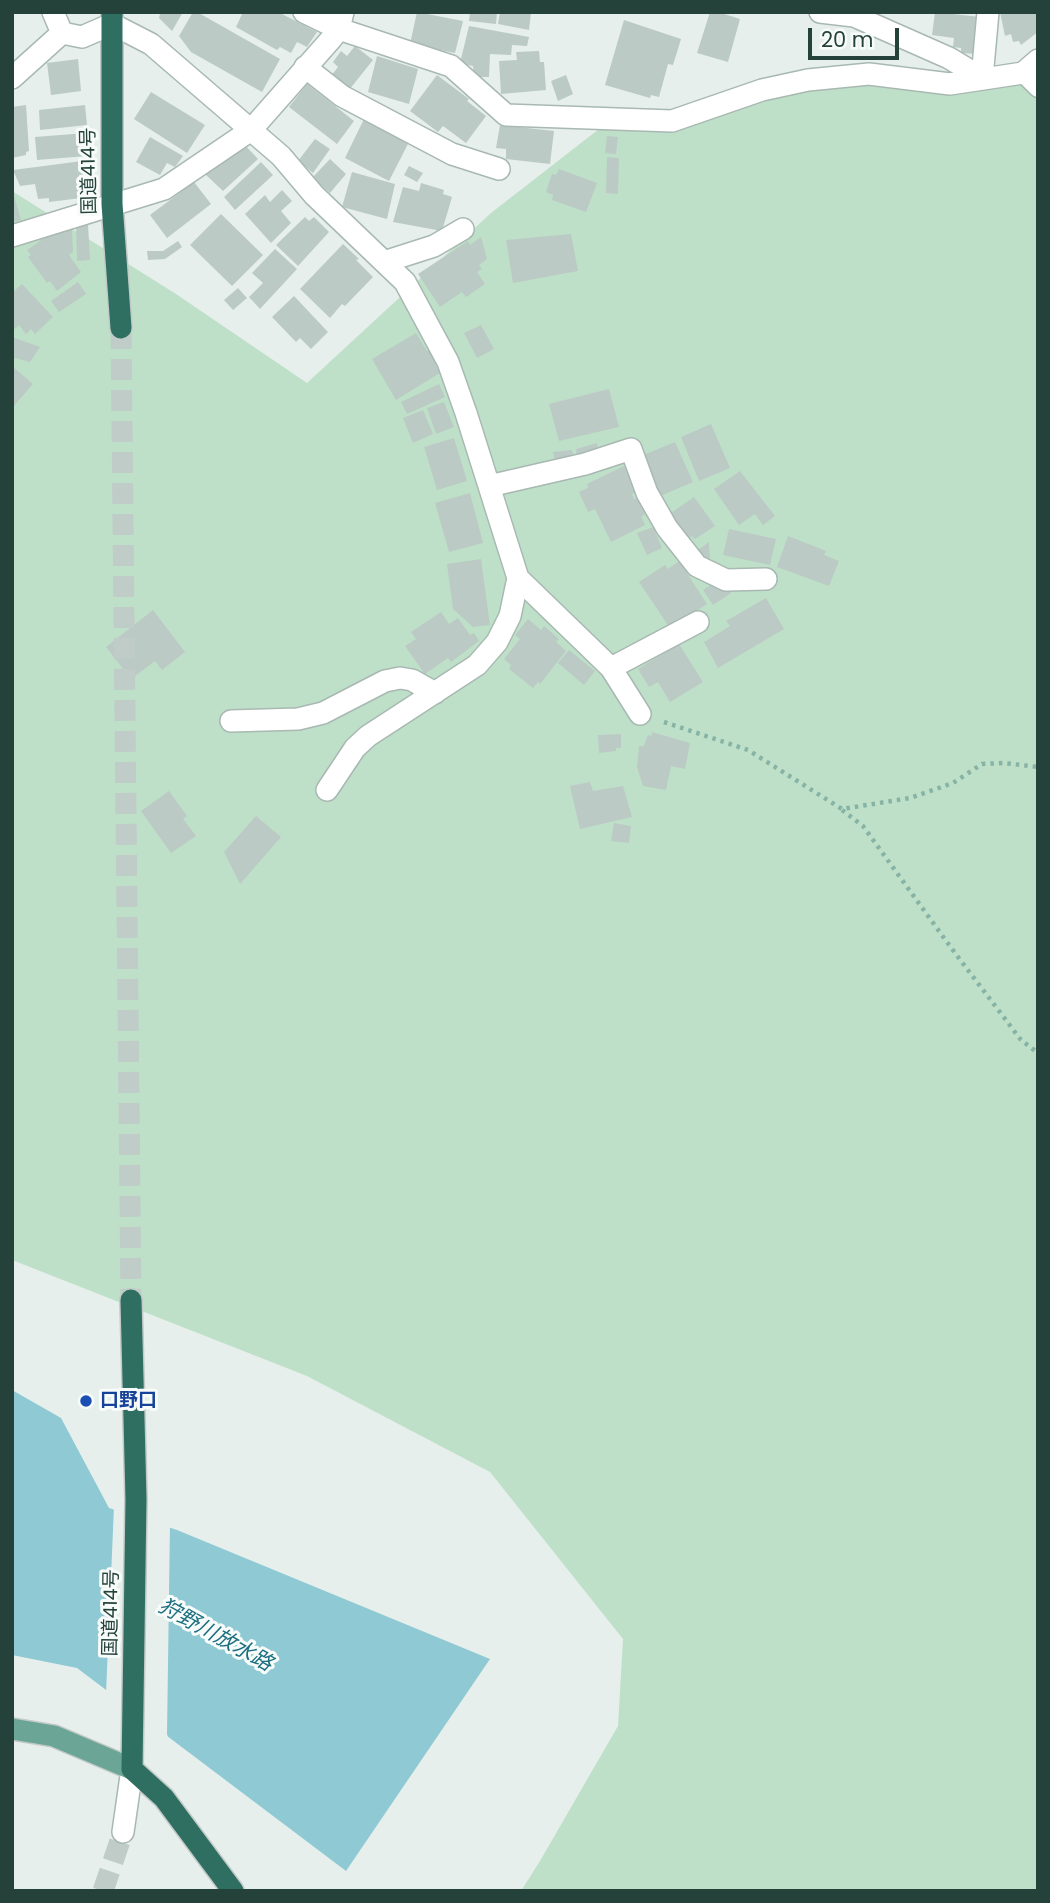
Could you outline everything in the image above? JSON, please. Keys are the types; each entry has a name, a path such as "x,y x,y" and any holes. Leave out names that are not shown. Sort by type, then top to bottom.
{"highway":[{"name":"国道414号","path":"112,18 112,204 121,328"},
{"name":"国道414号","path":"131,1300 136,1499 132,1769"},
{"path":"132,1769 164,1798 233,1891"}],"main road":[{"path":"12,1729 54,1736 132,1769"}],"street":[{"path":"53,12 62,33"},
{"path":"304,12 341,21 451,66 506,115 672,121 762,90 808,80 869,74 950,85 982,78 1033,74"},
{"path":"820,12 869,18 949,58 982,78"},
{"path":"982,78 988,12"},
{"path":"62,33 82,37 112,18 151,44 281,156 314,195 405,282 448,362 518,578 611,668 640,714"},
{"path":"12,236 164,189 251,130 341,21"},
{"path":"12,78 62,33"},
{"path":"305,67 342,96 453,153 499,169"},
{"path":"384,262 434,246 463,229"},
{"path":"489,486 585,464 631,449 647,493 667,528 697,566 726,580 766,579"},
{"path":"327,790 361,742 477,665 497,642 510,616 518,578"},
{"path":"611,668 698,622"},
{"path":"232,721 298,719 323,713 385,681 400,678 412,680 435,693"},
{"path":"123,1832 132,1769"}],"path":[{"path":"640,714 748,750 842,809 863,826 1021,1040 1038,1053"},
{"path":"842,809 910,798 953,783 982,764 1004,763 1038,767"}],"green space":[{"path":"856,78 1038,79 1038,1891 521,1891 618,1726 623,1639 490,1472 307,1376 12,1260 12,191 176,294 307,383 491,213 608,122"}],"water":[{"name":"狩野川放水路","path":"12,1390 61,1418 109,1508 177,1530 490,1659 346,1871 77,1668 12,1655"}],"pier":[{"path":"114,1506 170,1524 169,1742 106,1694"}],"building":[{"path":"157,12 183,12 172,31 159,18 160,14"},
{"path":"193,12 280,59 262,92 191,52 179,36"},
{"path":"243,12 278,12 317,32 307,47 297,42 291,53 280,47 277,50 236,27"},
{"path":"417,12 463,21 455,53 410,44"},
{"path":"470,12 497,12 496,24 469,21"},
{"path":"500,12 531,12 529,30 498,24"},
{"path":"710,12 740,19 728,62 697,53"},
{"path":"935,12 980,17 976,54 961,53 961,48 953,47 954,38 932,35"},
{"path":"1000,12 1038,12 1038,32 1021,45 1019,41 1013,42 1011,34 1005,36"},
{"path":"624,20 681,39 673,65 668,64 659,97 651,95 650,98 605,85"},
{"path":"469,26 529,37 527,46 512,45 511,55 490,54 489,77 474,77 473,66 460,63"},
{"path":"355,46 373,60 349,90 331,76 338,67 333,62 341,51 347,56"},
{"path":"539,51 540,62 544,62 546,90 501,94 499,61 517,60 516,52"},
{"path":"377,56 418,69 409,104 368,92"},
{"path":"78,59 81,91 51,95 47,63"},
{"path":"437,75 469,99 467,101 486,116 466,143 443,126 438,132 410,111"},
{"path":"566,75 573,94 558,101 551,81"},
{"path":"307,84 354,121 337,144 289,107"},
{"path":"151,92 205,125 187,153 134,119"},
{"path":"26,105 29,151 26,155 12,158 12,107"},
{"path":"85,105 87,125 40,130 39,110"},
{"path":"364,119 409,142 389,181 345,158"},
{"path":"500,125 554,131 550,164 506,159 506,149 496,148"},
{"path":"86,133 87,156 37,160 35,137"},
{"path":"607,136 618,137 616,154 605,153"},
{"path":"150,137 183,156 175,167 167,163 160,175 136,162"},
{"path":"315,139 330,149 313,173 298,161"},
{"path":"243,143 258,159 223,191 205,174"},
{"path":"607,157 619,158 618,194 606,193"},
{"path":"330,159 346,174 330,193 312,178"},
{"path":"82,161 86,194 80,194 81,198 49,202 49,198 38,199 35,184 20,186 13,170"},
{"path":"261,162 273,175 235,210 224,197"},
{"path":"409,166 423,173 417,182 404,175"},
{"path":"559,169 597,183 586,212 552,200 553,195 546,192 552,174 556,175"},
{"path":"352,172 395,184 387,219 342,207"},
{"path":"194,182 211,204 167,238 150,215"},
{"path":"421,183 444,190 443,194 452,197 442,231 393,222 403,187 419,191"},
{"path":"12,189 21,220 12,222"},
{"path":"282,190 292,201 281,211 291,223 271,243 245,214 265,195 270,202"},
{"path":"221,214 263,255 232,286 190,245"},
{"path":"305,217 309,221 314,217 329,232 298,266 276,245"},
{"path":"88,224 90,260 77,261 76,225"},
{"path":"72,229 73,252 69,255 81,272 57,291 50,281 47,283 28,257 31,255 27,250 53,232"},
{"path":"571,234 578,271 513,283 506,240"},
{"path":"481,237 487,259 479,265 482,269 477,272 485,284 466,297 462,292 440,307 418,274 468,241 470,245"},
{"path":"178,241 182,247 165,259 148,260 147,251 163,251"},
{"path":"343,244 373,277 330,318 300,289"},
{"path":"275,249 297,269 260,309 249,297 263,283 252,273"},
{"path":"78,282 86,294 59,312 51,301"},
{"path":"22,284 53,317 35,334 31,329 26,334 19,325 15,329 12,325 12,293"},
{"path":"238,288 247,298 233,310 224,300"},
{"path":"294,296 328,332 311,349 300,338 296,342 272,317"},
{"path":"481,325 494,349 477,358 464,333"},
{"path":"416,333 427,351 430,350 440,373 396,400 372,359"},
{"path":"12,337 40,347 30,362 15,358 12,362"},
{"path":"12,366 33,384 12,408"},
{"path":"439,384 445,397 407,414 401,402"},
{"path":"609,389 619,427 559,441 549,404"},
{"path":"444,402 454,427 436,434 427,408"},
{"path":"423,410 433,434 413,443 403,418"},
{"path":"711,424 730,468 699,481 681,437"},
{"path":"454,438 467,481 437,490 424,447"},
{"path":"675,442 693,482 658,497 641,456"},
{"path":"597,443 598,452 577,457 576,449"},
{"path":"572,450 574,458 555,461 553,452"},
{"path":"624,466 635,493 632,494 634,499 639,497 645,525 611,542 595,509 588,512 579,492 588,488 587,484"},
{"path":"740,471 775,516 763,525 755,514 739,525 714,489"},
{"path":"470,493 483,543 449,552 435,503"},
{"path":"694,497 715,526 695,539 692,536 686,540 670,517 671,513"},
{"path":"653,527 662,548 647,555 637,533"},
{"path":"729,529 776,539 770,565 723,555"},
{"path":"788,536 826,551 824,555 839,561 829,586 777,567"},
{"path":"709,542 710,560 707,562 698,550"},
{"path":"481,559 490,625 473,627 453,609 447,564"},
{"path":"679,561 707,604 670,628 639,582 665,565 668,569"},
{"path":"712,584 721,590 727,586 731,593 713,605 703,590"},
{"path":"766,598 784,629 718,668 704,642 730,626 726,621"},
{"path":"153,610 185,652 162,670 155,661 131,679 106,647"},
{"path":"441,612 449,624 458,618 470,635 474,633 479,641 451,662 448,658 425,674 405,646 416,639 411,632"},
{"path":"528,619 541,630 544,626 559,639 556,642 566,651 540,684 538,682 533,688 509,669 511,665 504,659 520,639 515,635"},
{"path":"679,644 703,682 670,702 658,682 649,687 638,669"},
{"path":"569,650 595,671 584,685 558,663"},
{"path":"652,732 690,743 685,769 671,766 666,790 643,786 637,767 639,746 644,746"},
{"path":"621,734 621,748 599,753 598,735"},
{"path":"590,782 593,791 623,786 632,817 580,829 570,786"},
{"path":"169,791 187,816 183,819 196,836 171,853 141,811"},
{"path":"256,816 281,837 240,884 224,852"},
{"path":"614,823 631,826 629,843 611,841"}],"tunnel":[{"path":"121,328 131,1300"},
{"path":"103,1891 123,1832"}],"place":[{"name":"口野口","path":"86,1401"}]}
